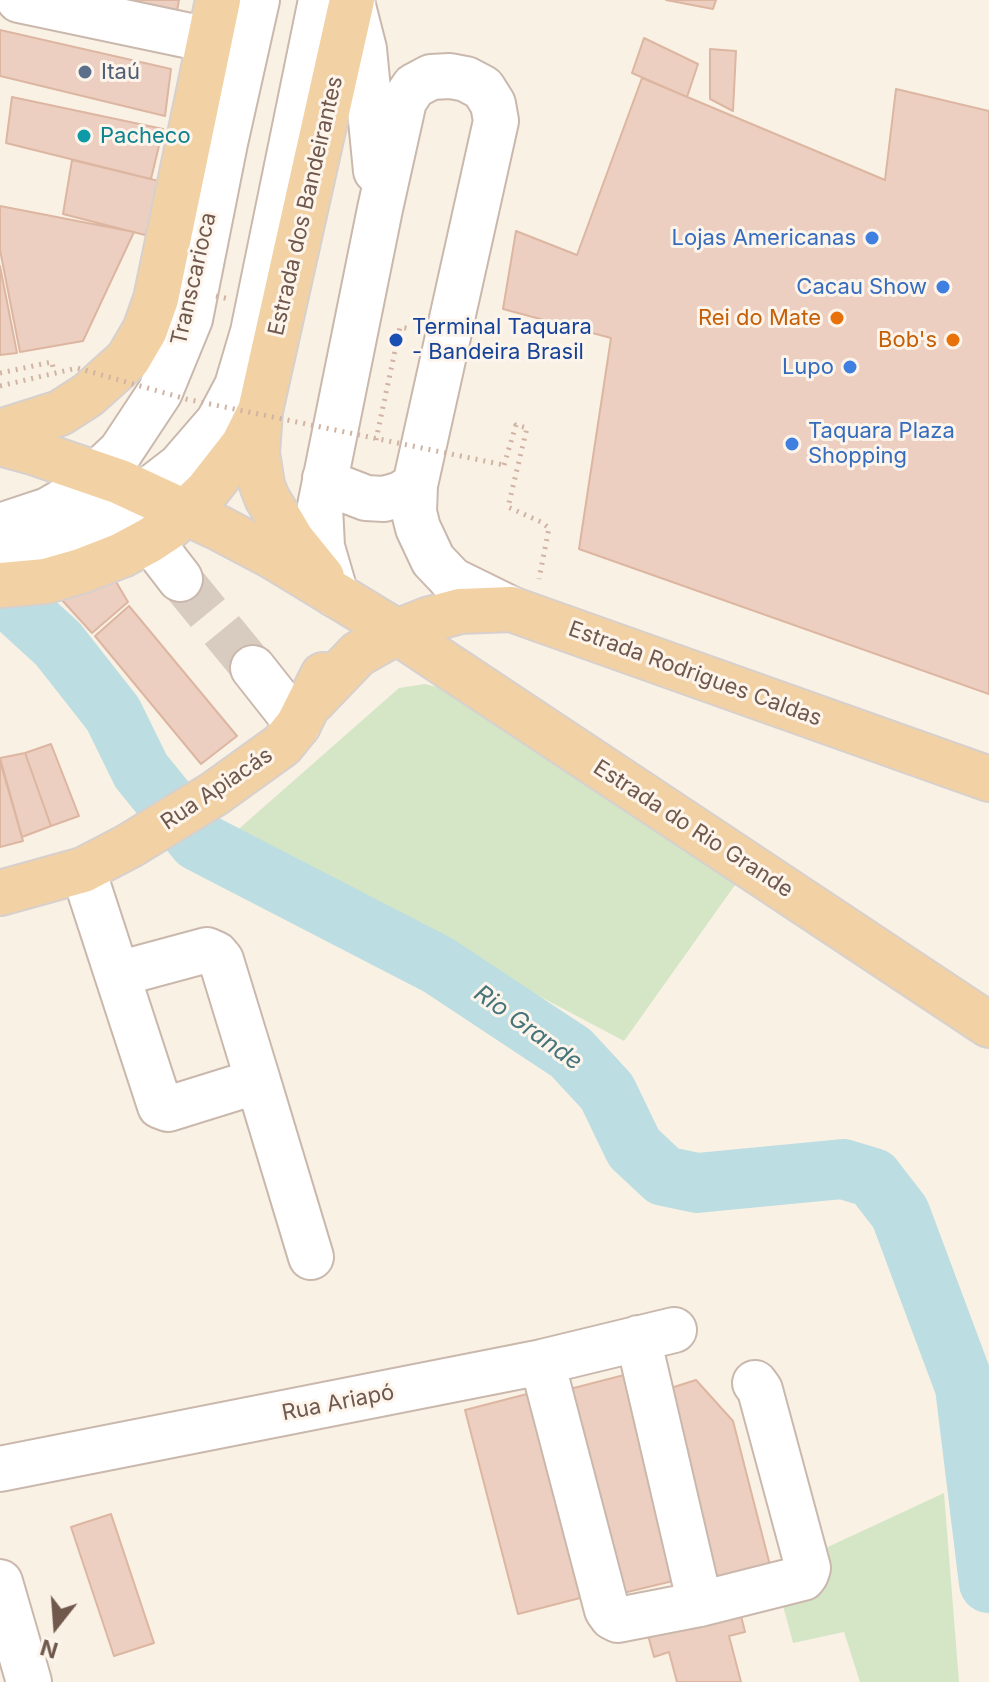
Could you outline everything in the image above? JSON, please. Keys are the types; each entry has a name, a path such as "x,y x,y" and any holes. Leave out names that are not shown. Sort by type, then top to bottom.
{"main road":[{"name":"Estrada dos Bandeirantes","path":"260,411 342,1"},
{"path":"0,432 60,413 88,395 128,359 145,330 156,299 214,20"},
{"path":"0,585 46,581 94,566 150,540 171,526 207,491 243,445 260,411"},
{"path":"260,411 257,453 262,485 292,540 336,595"},
{"path":"0,443 98,474 185,512 272,556 397,632"},
{"name":"Rua Apiacás","path":"0,893 83,870 129,846 214,794 282,745 305,713 334,648 338,621 336,595"},
{"name":"Estrada Rodrigues Caldas","path":"305,713 358,654 397,632 460,611 524,600 989,779"},
{"name":"Estrada do Rio Grande","path":"397,632 989,1025"}],"street":[{"path":"19,0 214,20"},
{"name":"Transcarioca","path":"0,526 48,510 74,495 98,474 121,451 155,402 172,368 190,319 257,0"},
{"path":"342,1 364,49 380,209"},
{"path":"0,557 56,544 93,527 145,494 180,466 218,422 237,386 253,332 342,1"},
{"path":"336,595 322,547 320,506 380,209 404,101 414,86 431,77 450,76 466,79 483,88 493,104 496,121 415,485 414,512 433,560 452,580 524,600"},
{"path":"325,478 335,486 366,498 393,497 415,485"},
{"path":"150,540 180,579"},
{"path":"253,668 305,713"},
{"path":"83,870 160,1106 168,1109 258,1081"},
{"path":"118,974 207,950 221,960 311,1257"},
{"name":"Rua Ariapó","path":"0,1469 542,1362 656,1334 700,1604"},
{"path":"542,1362 607,1610 618,1620 700,1604 803,1578 808,1568 760,1390 755,1383"},
{"path":"0,1582 29,1682"}],"path":[{"path":"216,296 229,299"},
{"path":"376,440 400,327 411,329 408,344"},
{"path":"0,386 77,368 186,399 504,465 516,425 527,428 508,507 549,528 524,600"},
{"path":"386,443 389,429"}],"green space":[{"path":"425,684 457,692 740,878 624,1041 233,834 399,688"},
{"path":"944,1493 959,1682 860,1682 844,1632 793,1643 774,1572"}],"building":[{"path":"125,0 179,0 177,11"},
{"path":"666,0 716,0 713,9"},
{"name":"Itaú","path":"0,30 171,69 165,116 0,76"},
{"path":"644,38 698,64 687,97 632,73"},
{"path":"710,49 736,51 733,111 710,99"},
{"name":"Taquara Plaza Shopping","path":"642,78 885,180 896,89 989,111 989,694 579,549 611,338 503,309 516,231 577,255"},
{"name":"Pacheco","path":"12,97 163,129 151,179 6,143"},
{"path":"72,160 167,183 145,235 63,214"},
{"path":"0,206 134,232 83,341 20,352 0,250"},
{"path":"0,266 17,353 0,355"},
{"path":"115,580 128,602 92,633 61,599"},
{"path":"129,606 237,736 201,764 95,636"},
{"path":"51,744 79,816 51,826 25,753"},
{"path":"25,753 51,826 22,837 0,758"},
{"path":"0,761 23,841 0,847"},
{"path":"628,1374 681,1579 615,1595 562,1391"},
{"path":"696,1380 733,1421 774,1581 708,1598 655,1393"},
{"path":"531,1393 584,1597 518,1614 465,1410"},
{"path":"111,1514 154,1643 114,1656 71,1527"},
{"path":"738,1604 745,1632 729,1636 741,1682 677,1682 669,1652 654,1657 646,1628"}],"waterway":[{"name":"Rio Grande","path":"0,591 58,644 113,714 141,771 198,841 438,965 571,1053 607,1092 634,1148 664,1176 697,1183 843,1169 873,1178 900,1213 965,1387 989,1583"}],"tunnel":[{"path":"180,579 253,668"}],"place":[{"name":"Itaú","path":"85,72"},
{"name":"Pacheco","path":"84,136"},
{"name":"Lojas Americanas","path":"872,238"},
{"name":"Cacau Show","path":"943,287"},
{"name":"Rei do Mate","path":"837,318"},
{"name":"Terminal Taquara - Bandeira Brasil","path":"396,340"},
{"name":"Bob's","path":"953,340"},
{"name":"Lupo","path":"850,367"},
{"name":"Taquara Plaza Shopping","path":"792,444"}]}
